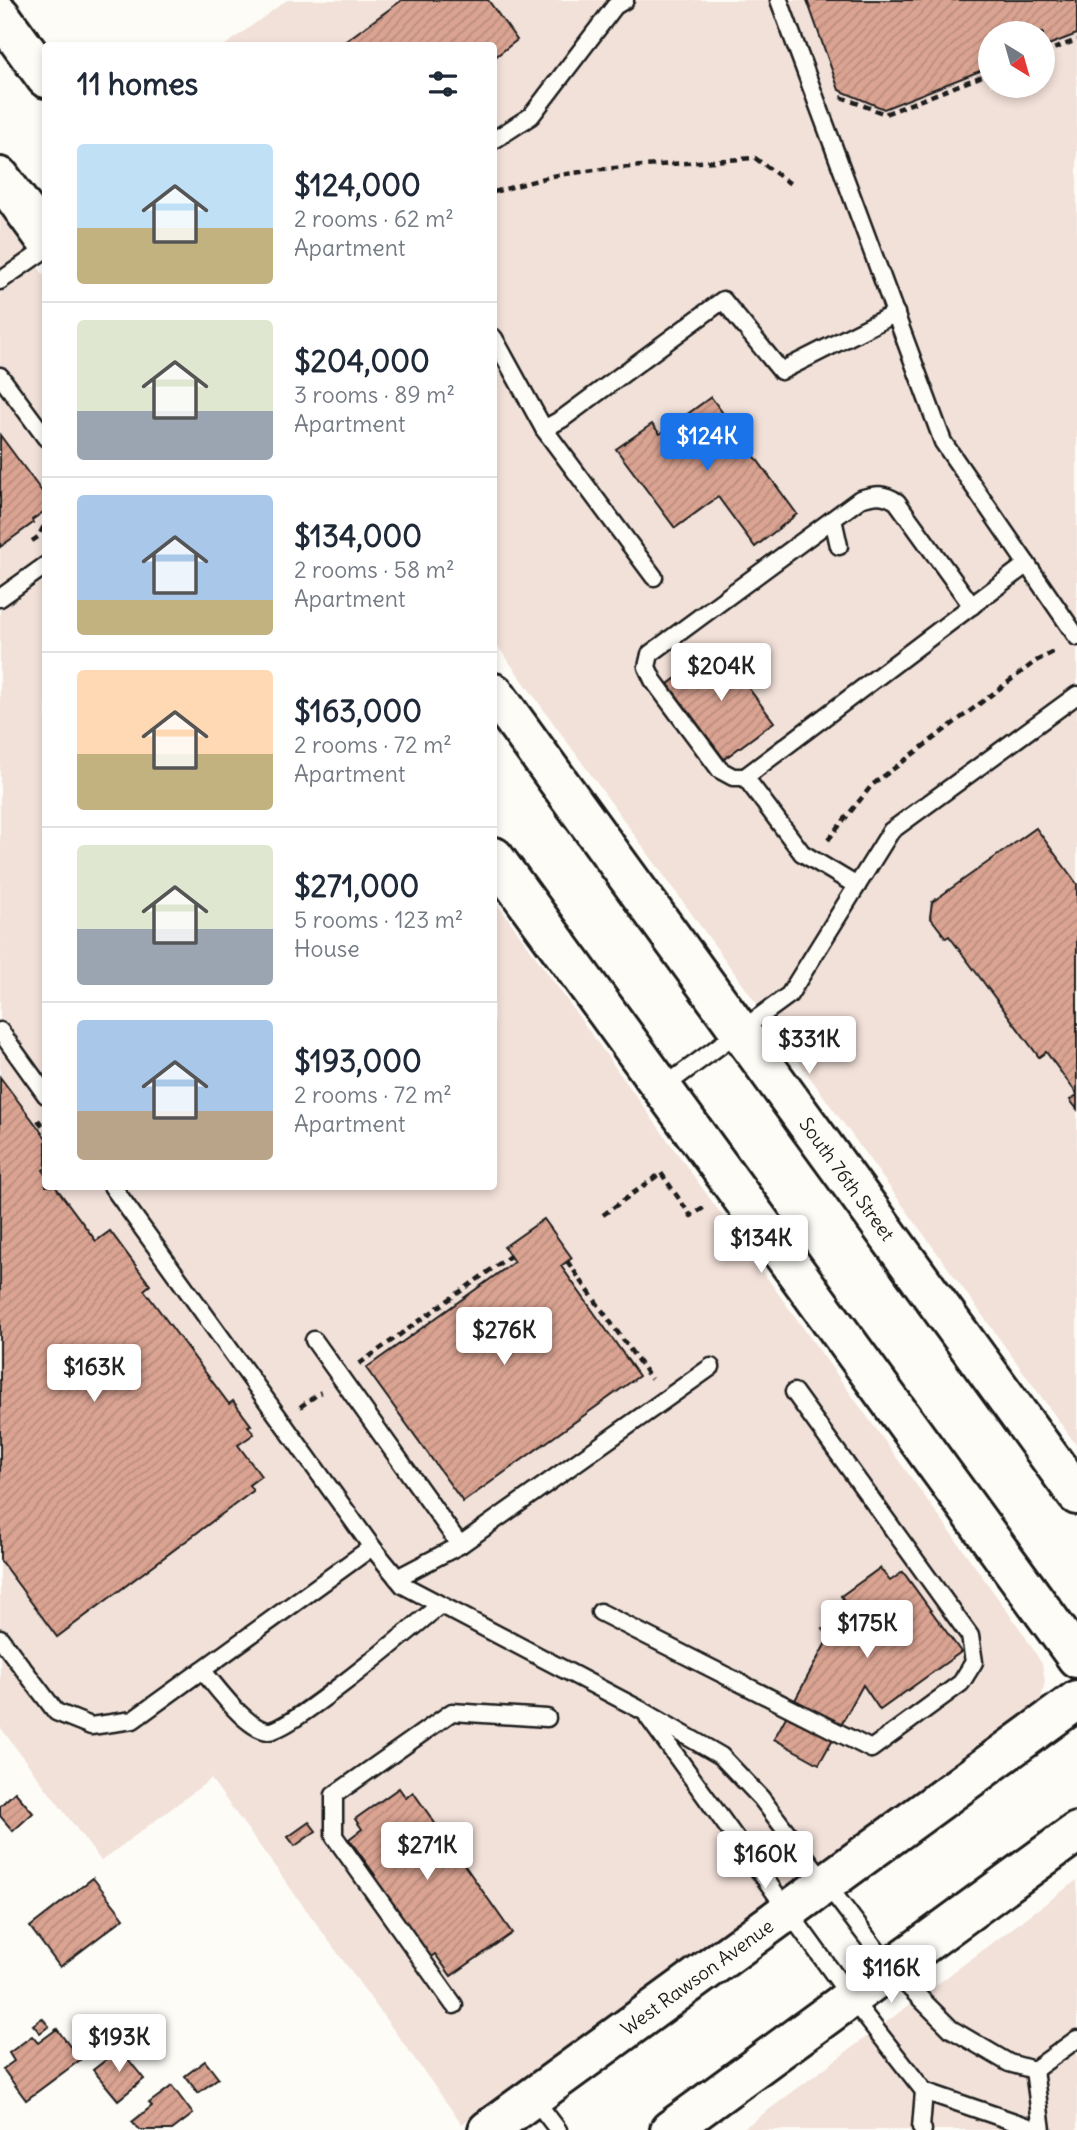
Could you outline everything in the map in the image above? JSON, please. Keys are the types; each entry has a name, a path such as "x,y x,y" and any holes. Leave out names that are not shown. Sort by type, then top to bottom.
{"main road":[{"path":"0,15 42,73"},
{"path":"0,177 42,235"},
{"name":"South 76th Street","path":"497,697 1077,1495"},
{"path":"497,861 1077,1658"},
{"name":"West Rawson Avenue","path":"488,2130 1077,1700"},
{"path":"670,2130 1077,1832"}],"lane":[{"path":"497,138 531,116 615,6 625,0"},
{"path":"779,0 943,442 1077,637"},
{"path":"0,281 42,252"},
{"path":"544,429 562,419 723,300 781,371 896,313"},
{"path":"497,343 544,429 653,577"},
{"path":"0,376 42,433"},
{"path":"972,606 897,502 886,495 875,494 860,499 650,654 648,667 653,680 720,770 733,777 745,777 972,606 1027,564"},
{"path":"833,519 839,546"},
{"path":"0,598 42,568"},
{"path":"662,1088 789,995 891,831 1077,695"},
{"path":"745,777 802,853 857,886"},
{"path":"0,1031 42,1089"},
{"path":"115,1190 372,1548 403,1585 645,1712 721,1756 761,1798 891,1969 951,2029 1009,2063 1034,2070"},
{"path":"314,1339 460,1545"},
{"path":"397,1578 460,1545 711,1367"},
{"path":"600,1612 871,1749 961,1683 975,1662 970,1636 794,1392"},
{"path":"0,1637 57,1713 91,1726 133,1720 372,1548"},
{"path":"202,1670 245,1719 266,1731 276,1731 291,1723 372,1661 440,1605"},
{"path":"454,2005 334,1836 334,1795 453,1712 547,1718"},
{"path":"645,1712 851,1998 924,2091 1040,2130 1034,2070"},
{"path":"1034,2070 1077,2039"},
{"path":"923,2130 924,2091"},
{"path":"533,2097 558,2130"}],"path":[{"path":"1055,48 1077,40"},
{"path":"810,84 885,114 978,78"},
{"path":"497,191 552,176 602,169 755,158 792,185"},
{"path":"824,844 872,785 1036,661 1058,650"},
{"path":"603,1215 661,1174 691,1216 705,1206"},
{"path":"281,1420 510,1255"},
{"path":"567,1261 666,1400"}],"shaded area":[{"path":"287,0 1077,0 1077,1446 497,645 497,42 229,42"},
{"path":"0,215 42,273 42,1190 497,1190 497,903 1023,1633 1042,1664 1045,1681 1041,1699 1030,1713 462,2124 211,1779 101,1861 0,1727"},
{"path":"1077,1880 1077,2130 740,2130 751,2123"}],"building":[{"path":"402,0 488,0 517,40 497,56 497,42 344,42"},
{"path":"807,0 1077,0 1077,34 1055,42 1055,21 978,21 978,72 884,109 839,90"},
{"path":"711,397 797,514 755,547 718,497 675,528 616,449 652,424 660,434"},
{"path":"0,435 42,492 42,513 32,520 33,523 0,547"},
{"path":"718,647 774,722 724,759 668,684"},
{"path":"1036,828 1077,884 1077,1094 1046,1052 1039,1057 949,936 946,938 930,917 932,902"},
{"path":"0,1077 42,1133 42,1190 58,1190 96,1241 110,1231 150,1285 144,1290 229,1404 233,1401 251,1425 248,1426 254,1434 238,1445 261,1476 249,1485 253,1491 57,1637 0,1560"},
{"path":"1077,1095 1077,1109 1070,1100"},
{"path":"544,1219 572,1258 561,1266 639,1376 463,1502 366,1368 514,1262 504,1247"},
{"path":"880,1568 890,1581 903,1572 961,1652 880,1710 863,1685 819,1764 774,1739 829,1637 823,1629 851,1610 841,1596"},
{"path":"399,1788 406,1798 413,1792 512,1933 451,1976 435,1954 428,1959 371,1878 375,1875 349,1839 362,1829 355,1819"},
{"path":"15,1792 33,1813 13,1831 0,1816 0,1806"},
{"path":"309,1822 316,1831 295,1846 288,1837"},
{"path":"93,1878 124,1918 60,1967 30,1927"},
{"path":"42,2018 49,2026 40,2033 33,2025"},
{"path":"57,2029 80,2060 26,2100 3,2069 14,2061 9,2053 32,2036 38,2043"},
{"path":"120,2049 144,2079 118,2100 93,2070"},
{"path":"205,2061 218,2078 198,2093 185,2076"},
{"path":"172,2086 193,2114 172,2130 139,2130 132,2122 152,2106 149,2103"}]}
